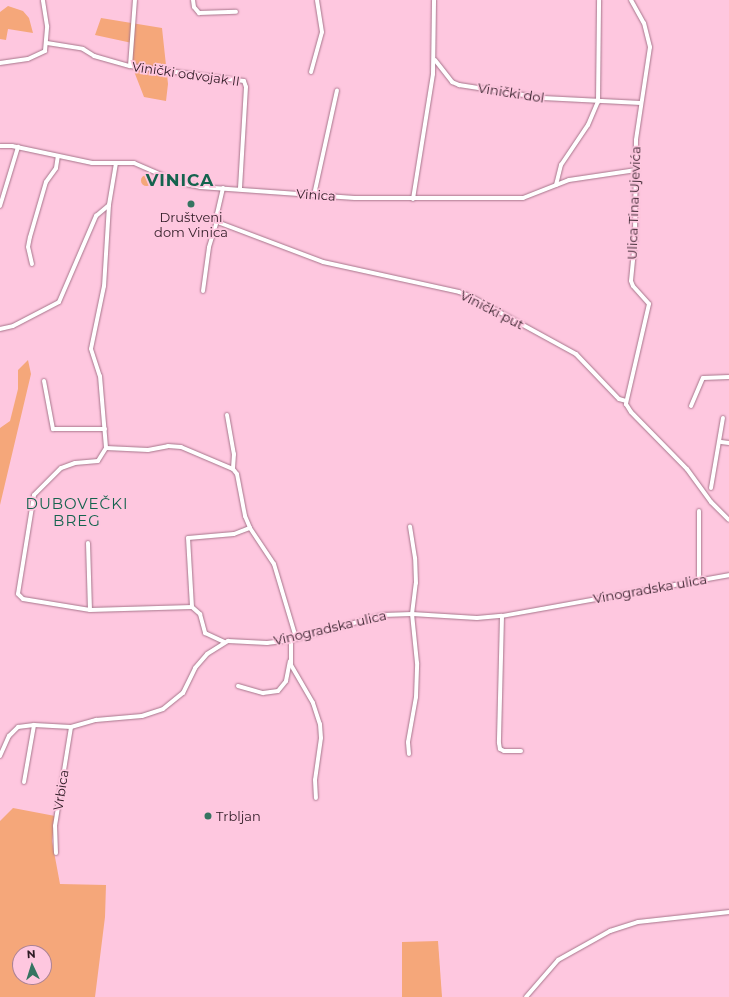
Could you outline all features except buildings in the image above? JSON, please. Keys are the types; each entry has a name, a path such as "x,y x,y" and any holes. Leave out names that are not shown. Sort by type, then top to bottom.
{"street":[{"path":"0,63 39,55 45,50 47,43 43,0"},
{"path":"130,66 135,0"},
{"path":"193,0 194,7 199,13 236,12"},
{"path":"310,72 322,32 317,0"},
{"path":"413,199 434,60 434,0"},
{"path":"556,185 561,165 588,125 598,102 599,0"},
{"name":"Ulica Tina Ujevića","path":"626,401 649,304 633,286 631,281 635,240 636,140 650,47 644,23 631,0"},
{"name":"Vinički odvojak II","path":"47,43 83,49 94,56 130,66 240,80 246,83 240,189"},
{"name":"Vinički dol","path":"434,60 452,82 459,85 542,98 641,103"},
{"path":"314,195 337,90"},
{"name":"Vinica","path":"1,145 18,147 92,163 139,165 185,184 314,195 413,199 523,198 576,178 636,170"},
{"path":"0,206 18,147"},
{"path":"32,264 28,247 30,237 46,182 56,168 58,156"},
{"path":"0,756 13,732 18,728 34,725 71,726 96,720 142,716 163,709 183,693 198,663 224,642 205,633 200,614 192,607 90,610 23,599 18,594 34,495 61,468 75,463 98,461 106,448 100,376 91,349 104,286 110,205 116,163"},
{"path":"203,291 209,247 217,220 223,188"},
{"path":"0,329 13,326 59,302 96,216 110,205"},
{"name":"Vinički put","path":"217,220 290,251 323,262 459,292 576,354 619,399 626,401 631,412 687,469 711,502 729,520"},
{"path":"691,406 703,378 729,377"},
{"path":"44,381 53,429 105,430"},
{"path":"227,415 234,454 233,469"},
{"path":"712,488 721,442 723,418"},
{"path":"721,442 729,443"},
{"path":"106,448 148,450 168,446 181,447 233,469 237,474 250,528 270,554 274,564 296,638"},
{"path":"699,511 699,581"},
{"path":"410,526 414,545 416,583 412,614 417,663 416,697 408,742 410,754"},
{"path":"192,607 188,538 234,534 250,528"},
{"path":"88,543 90,610"},
{"name":"Vinogradska ulica","path":"224,642 267,643 291,640 370,616 412,614 477,618 502,616 729,575"},
{"path":"502,616 498,743 500,749 504,751 521,751"},
{"path":"238,686 263,693 278,691 286,681 290,661 291,640"},
{"path":"290,661 318,714 321,738 315,780 316,798"},
{"path":"24,782 34,725"},
{"name":"Vrbica","path":"56,853 55,826 71,726"},
{"path":"526,997 558,960 610,931 638,922 729,912"}],"shaded area":[{"path":"8,6 23,11 29,18 33,33 8,29 6,40 0,39 0,12"},
{"path":"101,18 162,28 168,84 166,101 144,97 130,61 132,43 95,35"},
{"path":"146,174 150,176 152,180 150,184 146,186 142,184 140,180 142,176"},
{"path":"28,360 31,374 0,505 0,428 10,421 18,389 18,370"},
{"path":"13,808 55,816 52,841 60,884 106,885 105,917 95,997 0,997 0,821"},
{"path":"438,941 442,997 402,997 402,942"}],"place":[{"name":"Društveni dom Vinica","path":"191,204"},
{"name":"Trbljan","path":"208,816"}],"district":[{"name":"VINICA","path":"180,181"},
{"name":"DUBOVEČKI BREG","path":"77,512"}]}
